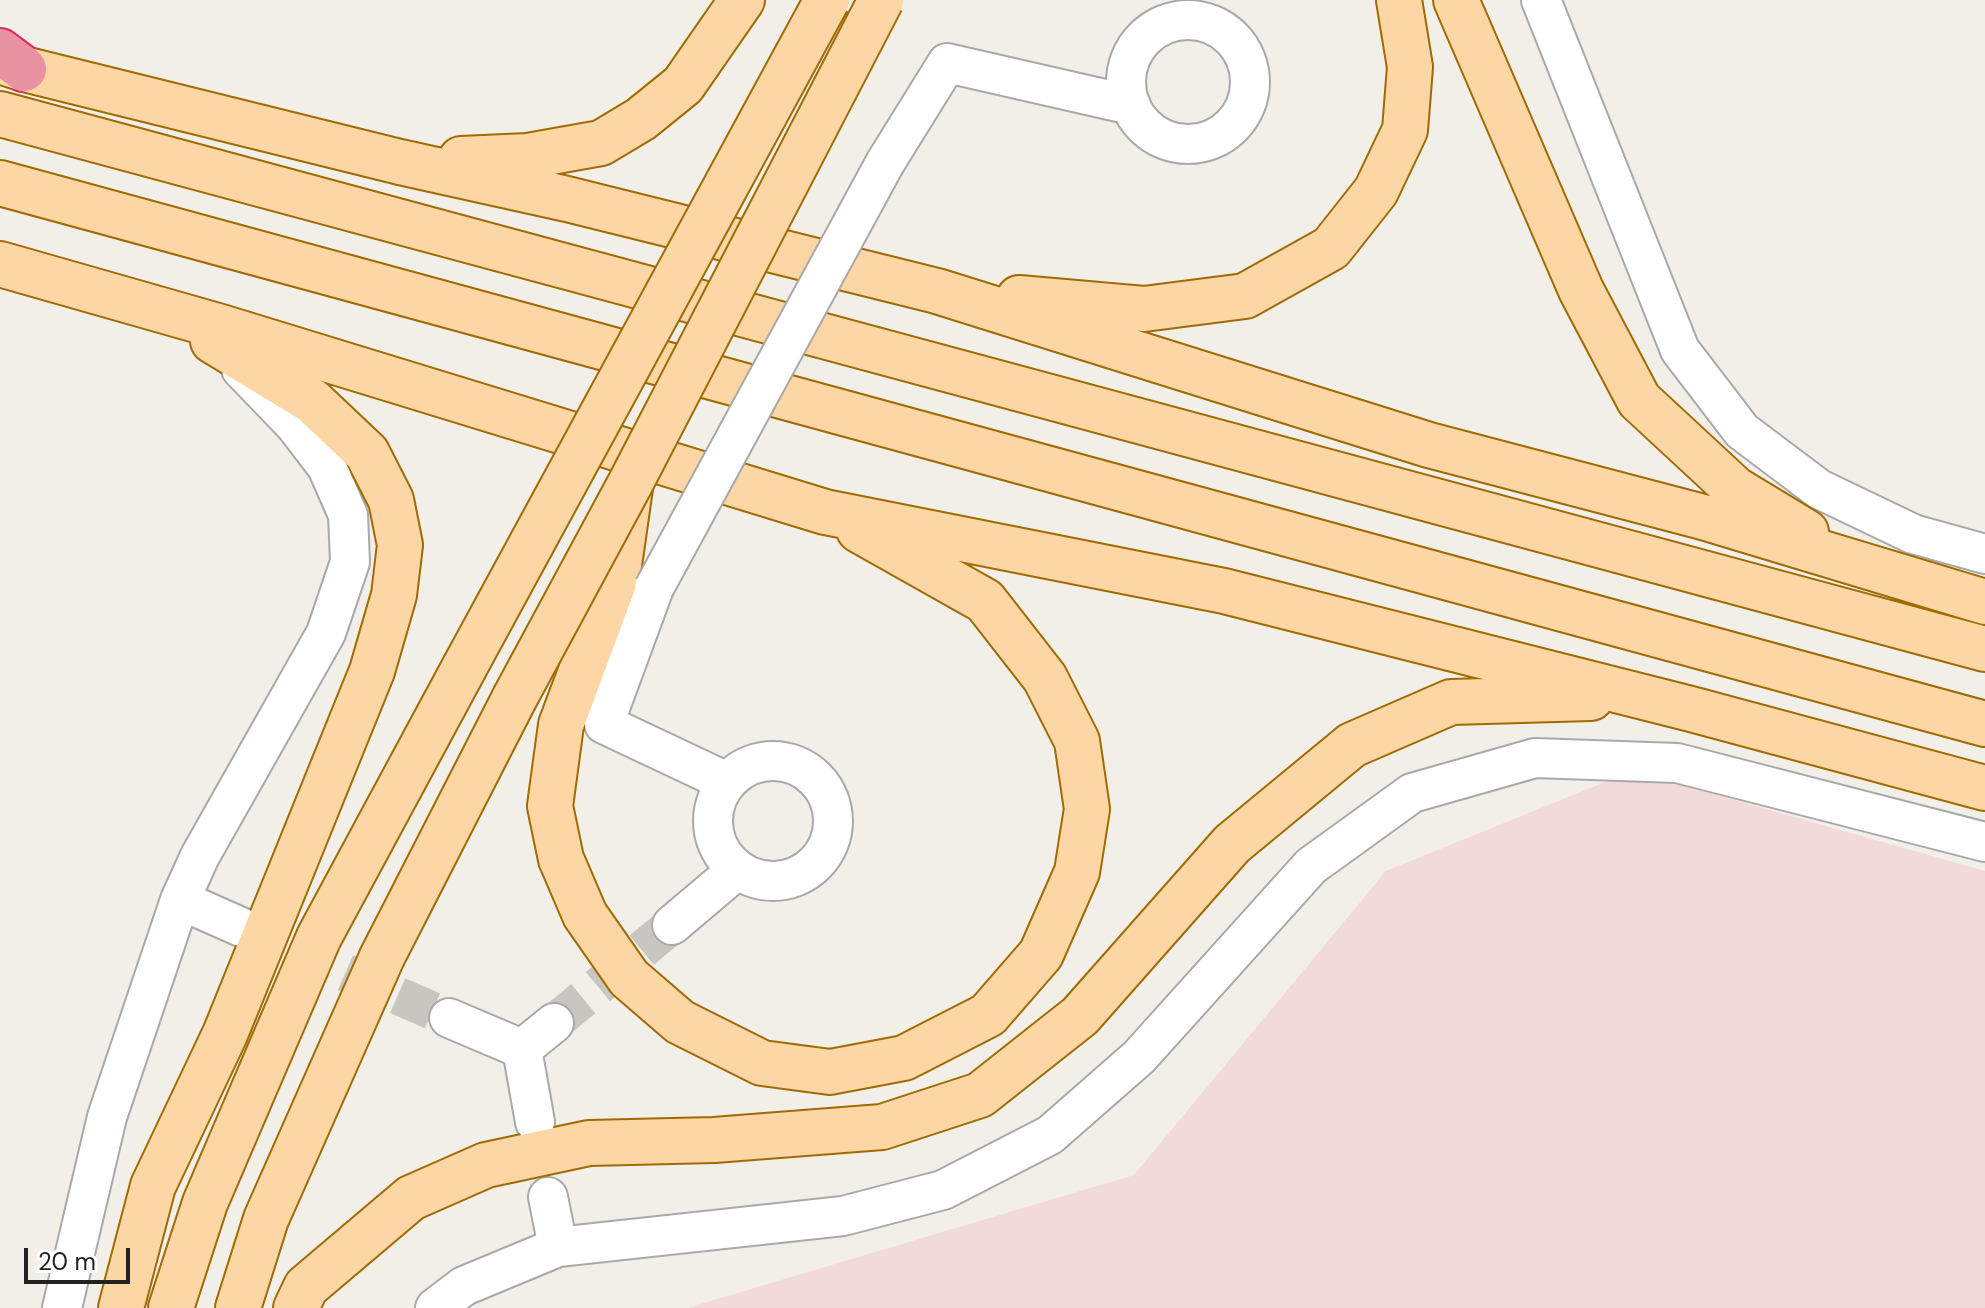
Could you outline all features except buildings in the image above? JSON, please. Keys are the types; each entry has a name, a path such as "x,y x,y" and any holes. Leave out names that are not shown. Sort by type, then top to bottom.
{"main road":[{"path":"400,162 528,156 601,143 641,119 683,85 742,0"},
{"path":"171,1308 205,1203 319,937 827,0"},
{"path":"238,1308 266,1219 382,957 881,0"},
{"path":"937,291 1144,309 1245,296 1331,248 1376,191 1405,130 1410,67 1399,0"},
{"path":"1456,0 1581,290 1639,400 1735,489 1867,568"},
{"path":"8,61 400,162 567,199 937,291 1429,445 1703,517 1985,602"},
{"path":"0,114 1985,649"},
{"path":"0,183 1985,724"},
{"path":"0,264 163,310 825,512 1224,591 1642,696 1985,788"},
{"path":"121,1308 153,1186 225,1034 372,671 394,595 400,545 391,500 367,453 312,401 163,310"},
{"path":"631,482 618,572 561,725 550,806 561,859 585,915 629,978 680,1022 762,1063 830,1072 904,1058 988,1015 1041,954 1077,872 1087,809 1077,741 1045,678 985,601 825,512"},
{"path":"296,1308 306,1287 411,1198 486,1165 589,1143 714,1140 882,1127 980,1095 1080,1016 1232,844 1352,745 1451,702 1642,696"}],"street":[{"path":"1541,0 1680,350 1742,431 1819,489 1913,534 1985,554"},
{"path":"1196,10 1235,41 1246,59 1249,91 1237,120 1221,134 1201,143 1179,143 1159,137 1142,123 1131,105 1126,87 1127,68 1145,36 1196,10"},
{"path":"727,782 604,724 654,588 885,163 947,63 1131,105"},
{"path":"62,1308 107,1117 180,900 200,856 326,633 350,562 348,515 327,467 295,425 214,341"},
{"path":"435,1308 464,1286 558,1247 843,1216 943,1190 1050,1135 1139,1057 1311,866 1412,793 1535,758 1677,763 1985,842"},
{"path":"761,762 781,762 800,767 816,779 828,796 833,815 832,835 824,853 811,868 794,878 774,882 754,879 737,870 723,856 714,838 712,818 716,799 727,782 742,769 761,762"},
{"path":"672,925 737,870"},
{"path":"180,900 241,927"},
{"path":"449,1018 522,1049"},
{"path":"522,1049 554,1023"},
{"path":"522,1049 535,1122"},
{"path":"548,1197 558,1247"}],"shaded area":[{"path":"1632,771 1985,871 1985,1308 687,1308 1134,1175 1386,871"}],"tunnel":[{"path":"554,1023 672,925"},
{"path":"241,927 449,1018"}]}
